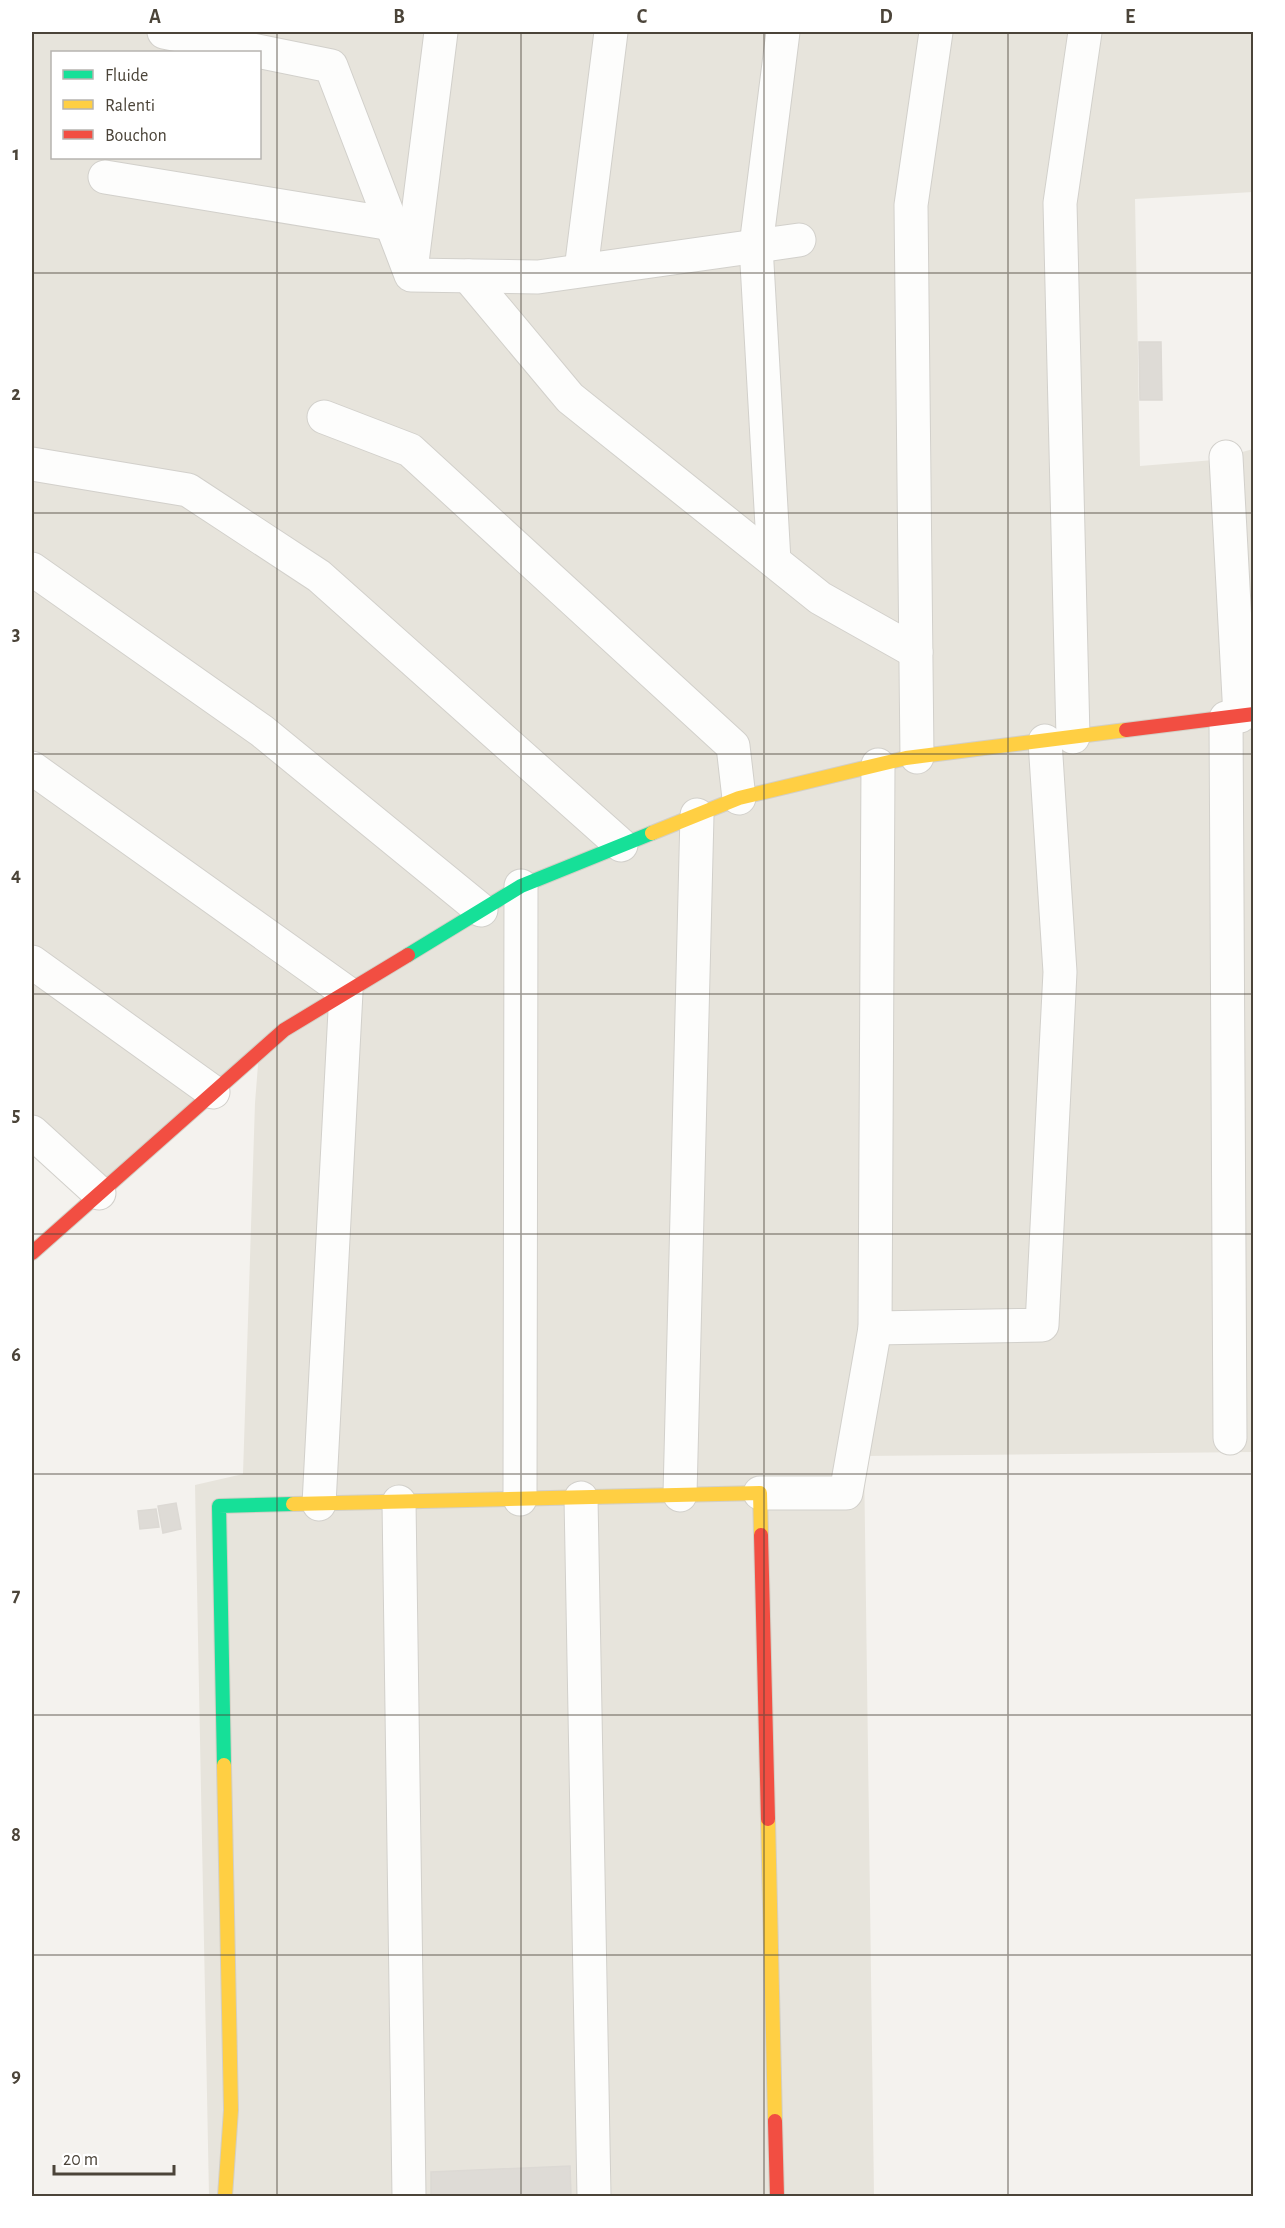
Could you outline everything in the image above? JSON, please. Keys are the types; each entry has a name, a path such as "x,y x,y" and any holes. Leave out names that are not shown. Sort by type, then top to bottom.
{"street":[{"path":"164,32 257,51"},
{"path":"411,275 441,32"},
{"path":"581,270 611,32"},
{"path":"774,561 756,246 783,32"},
{"path":"917,757 911,205 936,32"},
{"path":"875,1328 1042,1325 1060,972 1060,203 1085,32"},
{"path":"261,52 331,66 411,275"},
{"path":"105,177 392,224"},
{"path":"411,275 538,277 799,240"},
{"path":"468,276 570,398 820,598 916,652"},
{"path":"324,417 410,450 707,722 733,746 739,798"},
{"path":"1226,457 1240,716 1230,1438"},
{"path":"32,464 188,490 318,576 621,845"},
{"path":"32,569 262,731 481,910"},
{"path":"32,1253 284,1030 521,886 739,798 878,765 917,757 1240,716"},
{"path":"225,2196 231,2110 219,1506 846,1493 875,1328 878,765"},
{"path":"32,768 346,992"},
{"path":"680,1495 697,815"},
{"path":"520,1499 521,886"},
{"path":"32,962 213,1092"},
{"path":"319,1504 346,992"},
{"path":"32,1132 99,1193"},
{"path":"760,1493 777,2196"},
{"path":"581,1498 594,2196"},
{"path":"399,1502 409,2196"}],"shaded area":[{"path":"32,32 1253,32 1253,192 1135,199 1140,466 1214,460 1253,449 1253,1452 864,1456 874,2196 209,2196 195,1485 243,1474 255,1103 259,1052 99,1193 32,1151"}],"building":[{"path":"1139,342 1161,342 1162,400 1140,400"},
{"path":"176,1503 181,1529 163,1533 158,1506"},
{"path":"156,1509 159,1527 140,1529 138,1511"},
{"path":"570,2166 571,2196 431,2196 431,2172"}],"traffic: fast":[{"path":"408,955 521,886 652,833"},
{"path":"224,1765 219,1506 293,1504"}],"traffic: slow":[{"path":"652,833 739,798 906,758 1126,730"},
{"path":"293,1504 760,1493 761,1535"},
{"path":"224,1765 231,2110 225,2196"},
{"path":"768,1819 775,2121"}],"traffic: jam":[{"path":"1126,730 1254,714"},
{"path":"32,1253 284,1030 408,955"},
{"path":"761,1535 768,1819"},
{"path":"775,2121 777,2196"}]}
